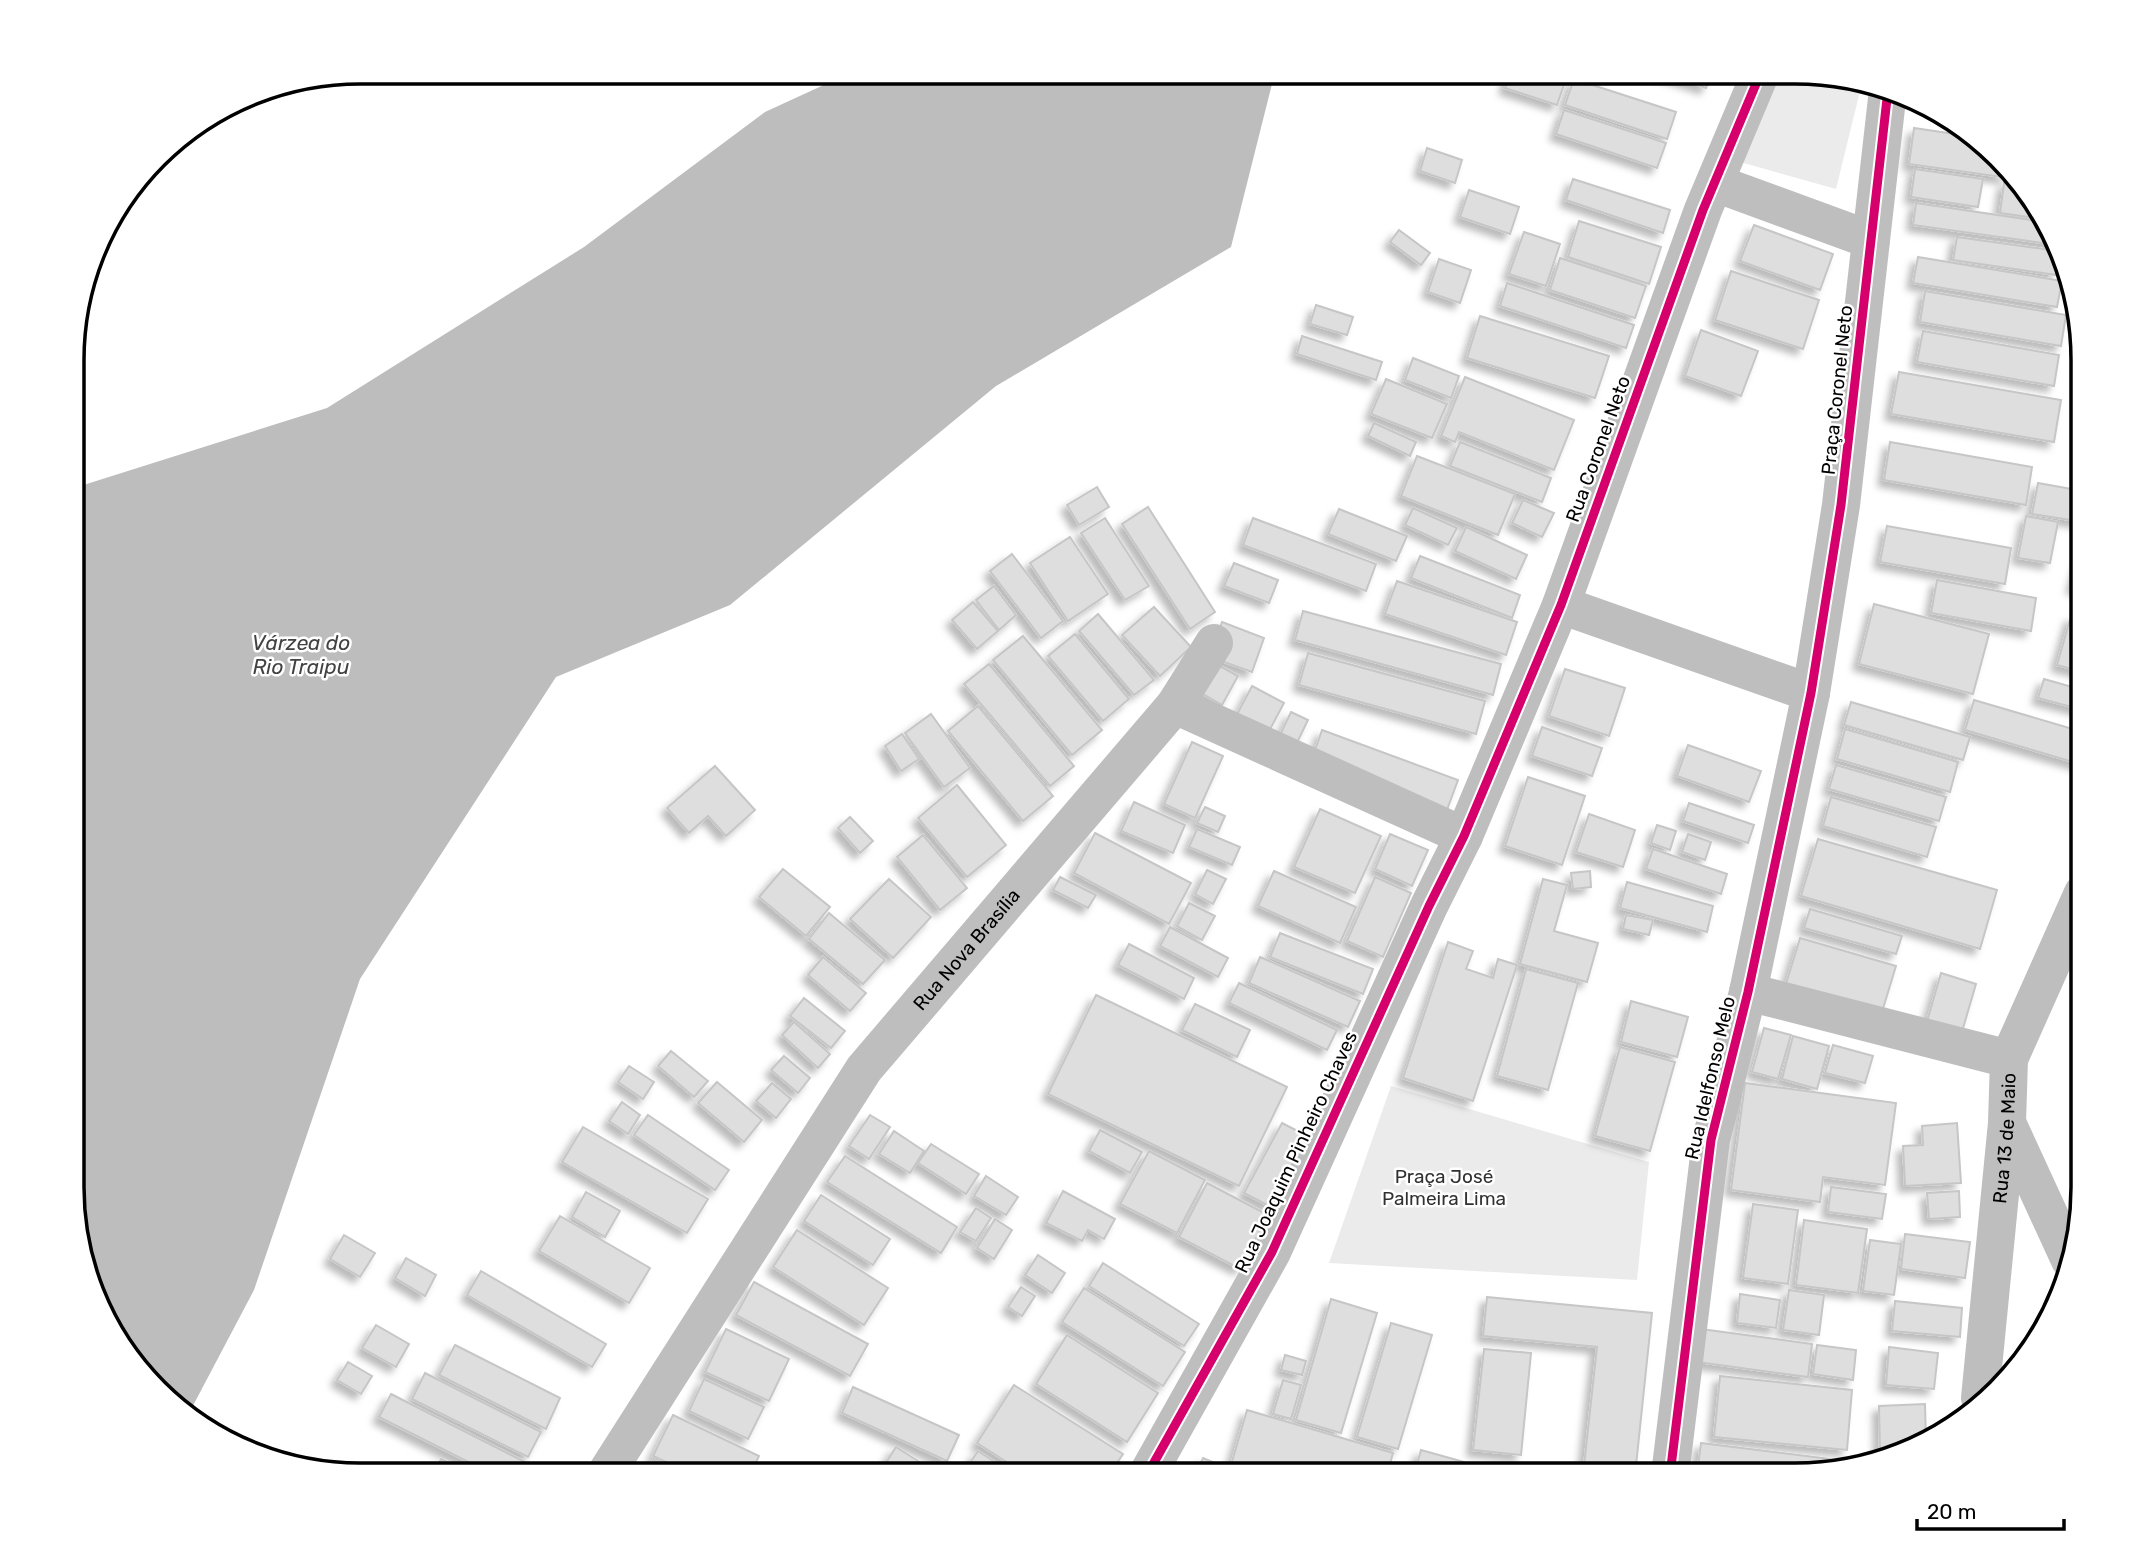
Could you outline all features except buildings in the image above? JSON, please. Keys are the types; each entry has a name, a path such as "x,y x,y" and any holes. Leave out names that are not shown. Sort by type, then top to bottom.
{"street":[{"name":"Rua Coronel Neto","path":"1464,836 1561,605 1714,183 1756,84"},
{"name":"Praça Coronel Neto","path":"1811,692 1841,505 1887,100"},
{"path":"1714,183 1871,240"},
{"path":"1561,605 1811,692"},
{"name":"Rua Nova Brasília","path":"613,1463 864,1069 1175,705 1214,643"},
{"name":"Rua Idelfonso Melo","path":"1671,1463 1711,1140 1748,992 1811,692"},
{"path":"1175,705 1464,836"},
{"name":"Rua Joaquim Pinheiro Chaves","path":"1154,1463 1272,1252 1429,906 1464,836"},
{"name":"Rua 13 de Maio","path":"1981,1391 2007,1123 2009,1059 2071,920"},
{"path":"1748,992 2009,1059"},
{"path":"2007,1123 2064,1248"}],"green space":[{"path":"1769,84 1831,86 1860,91 1836,189 1740,162"},
{"name":"Praça José Palmeira Lima","path":"1391,1086 1649,1162 1637,1280 1329,1263"}],"water":[{"name":"Várzea do Rio Traipu","path":"826,84 1272,84 1231,247 996,386 730,605 556,677 360,979 254,1290 193,1406 152,1369 121,1325 105,1293 93,1259 86,1223 84,485 327,408 584,247 765,112"}],"cycle path":[{"path":"1154,1463 1272,1252 1429,906 1464,836 1561,605 1703,210 1756,84"},
{"path":"1671,1463 1711,1140 1748,992 1811,693 1841,505 1887,100"}]}
